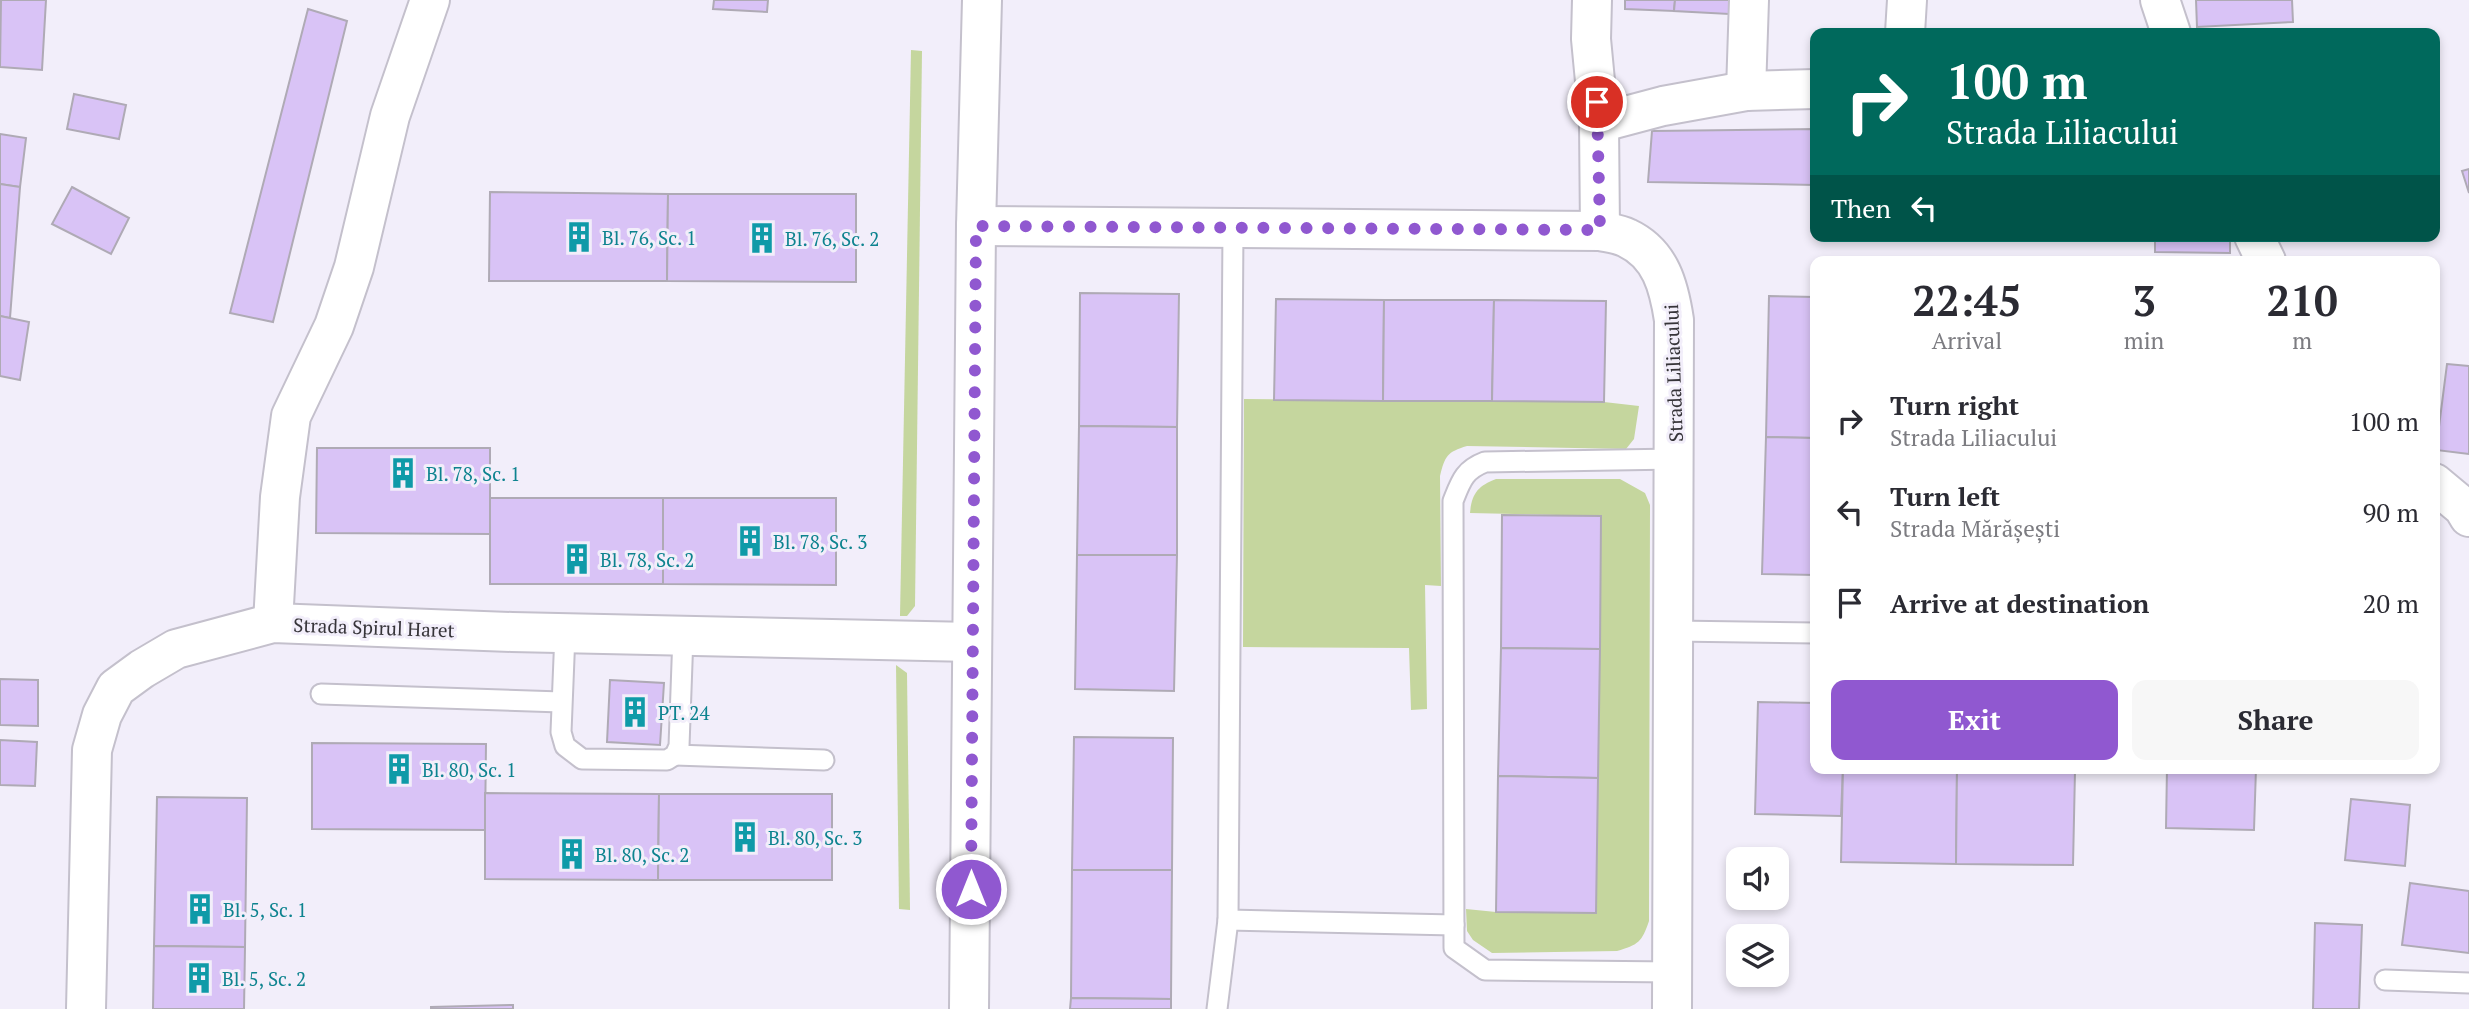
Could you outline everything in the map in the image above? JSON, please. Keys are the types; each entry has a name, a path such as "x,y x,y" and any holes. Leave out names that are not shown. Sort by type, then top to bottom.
{"street":[{"path":"273,623 280,497 291,416 338,314 354,267 390,116 430,0"},
{"path":"969,1009 976,226 982,0"},
{"path":"976,226 1614,234 1591,39 1592,0"},
{"path":"1746,91 1749,0"},
{"path":"1905,28 1908,0"},
{"path":"2160,0 2169,28"},
{"path":"1599,123 1663,106 1746,91 1810,89"},
{"name":"Strada Liliacului","path":"1614,234 1652,256 1670,291 1674,320 1672,1009"},
{"path":"2440,488 2463,507 2469,517"},
{"name":"Strada Spirul Haret","path":"86,1009 89,788 92,750 102,715 116,688 176,649 273,623 972,642"}],"lane":[{"path":"1217,1009 1228,920 1233,229"},
{"path":"1673,972 1485,970 1454,948 1453,502 1470,468 1485,462 1675,459"},
{"path":"1674,631 1810,633"},
{"path":"565,633 561,732 565,746 582,759 667,760 675,755 680,746 683,635"},
{"path":"321,694 561,702"},
{"path":"675,755 824,760"},
{"path":"1228,920 1454,925"},
{"path":"2385,980 2469,983"}],"green space":[{"path":"911,50 922,51 915,606 907,616 900,616"},
{"path":"1244,399 1604,402 1639,406 1634,439 1626,449 1467,446 1448,456 1440,476 1441,586 1425,585 1427,709 1411,710 1409,648 1243,647"},
{"path":"1496,479 1620,479 1645,493 1650,505 1649,921 1638,942 1617,951 1492,953 1473,940 1467,931 1466,909 1596,913 1601,516 1470,513 1477,491"},
{"path":"896,665 907,673 910,910 899,909"}],"building":[{"path":"1,0 46,0 42,70 0,67"},
{"path":"714,0 768,0 767,12 713,9"},
{"path":"1625,0 1675,0 1674,11 1625,9"},
{"path":"1675,0 1729,0 1729,14 1674,11"},
{"path":"2196,0 2292,0 2293,22 2197,27"},
{"path":"308,9 347,21 273,322 230,313"},
{"path":"74,94 126,105 119,139 67,129"},
{"path":"1810,129 1810,185 1648,182 1652,131"},
{"path":"0,134 26,138 20,187 0,184"},
{"path":"2469,169 2469,193 2462,171"},
{"path":"0,184 20,187 10,318 0,316"},
{"path":"72,187 129,218 111,254 52,224"},
{"name":"Bl. 76, Sc. 1","path":"490,192 668,194 667,281 489,281"},
{"name":"Bl. 76, Sc. 2","path":"668,194 856,194 856,282 667,281"},
{"path":"2155,242 2230,242 2230,253 2155,252"},
{"path":"1080,293 1179,294 1177,427 1079,426"},
{"path":"1769,296 1810,297 1810,438 1766,437"},
{"path":"1276,299 1384,300 1383,401 1274,400"},
{"path":"1384,300 1494,300 1492,401 1383,401"},
{"path":"1494,300 1606,301 1604,402 1492,401"},
{"path":"0,316 29,322 20,380 0,376"},
{"path":"2447,364 2469,366 2469,454 2440,450 2440,419"},
{"path":"1079,426 1177,427 1177,555 1077,555"},
{"path":"1766,437 1810,438 1810,575 1762,574"},
{"name":"Bl. 78, Sc. 1","path":"317,448 490,448 490,534 316,533"},
{"name":"Bl. 78, Sc. 2","path":"490,498 663,498 663,584 490,584"},
{"name":"Bl. 78, Sc. 3","path":"663,498 836,498 836,585 663,584"},
{"path":"1502,515 1601,516 1600,649 1501,648"},
{"path":"1077,555 1177,555 1174,691 1075,689"},
{"path":"1501,648 1600,649 1598,778 1498,776"},
{"path":"0,679 38,680 38,726 0,725"},
{"name":"PT. 24","path":"610,680 664,683 660,745 607,742"},
{"path":"1758,702 1810,703 1810,774 1843,774 1841,816 1755,814"},
{"path":"1074,737 1173,738 1172,870 1072,870"},
{"path":"0,740 37,742 35,786 0,785"},
{"name":"Bl. 80, Sc. 1","path":"312,743 486,744 485,830 312,829"},
{"path":"1843,774 1957,774 1956,864 1841,862"},
{"path":"1957,774 2075,774 2073,865 1956,864"},
{"path":"2167,774 2256,774 2254,830 2166,828"},
{"path":"1498,776 1598,778 1596,913 1496,912"},
{"name":"Bl. 80, Sc. 2","path":"485,793 659,794 658,880 485,879"},
{"name":"Bl. 80, Sc. 3","path":"659,794 832,794 832,880 658,880"},
{"name":"Bl. 5, Sc. 1","path":"157,797 247,798 245,947 154,946"},
{"path":"2351,799 2410,805 2405,866 2345,860"},
{"path":"1072,870 1172,870 1171,999 1071,998"},
{"path":"2410,883 2469,891 2469,953 2402,945"},
{"path":"2315,923 2362,925 2359,1009 2313,1009"},
{"name":"Bl. 5, Sc. 2","path":"154,946 245,947 244,1009 153,1009"},
{"path":"1071,998 1171,999 1171,1009 1070,1009"},
{"path":"513,1005 513,1009 431,1009 431,1007"}],"place":[{"name":"Bl. 76, Sc. 1","path":"579,237"},
{"name":"Bl. 76, Sc. 2","path":"762,238"},
{"name":"Bl. 78, Sc. 1","path":"403,473"},
{"name":"Bl. 78, Sc. 3","path":"750,541"},
{"name":"Bl. 78, Sc. 2","path":"577,559"},
{"name":"PT. 24","path":"635,712"},
{"name":"Bl. 80, Sc. 1","path":"399,769"},
{"name":"Bl. 80, Sc. 3","path":"745,837"},
{"name":"Bl. 80, Sc. 2","path":"572,854"},
{"name":"Bl. 5, Sc. 1","path":"200,909"},
{"name":"Bl. 5, Sc. 2","path":"199,978"}],"route":[{"path":"971,889 976,226 1600,230 1597,102"}]}
